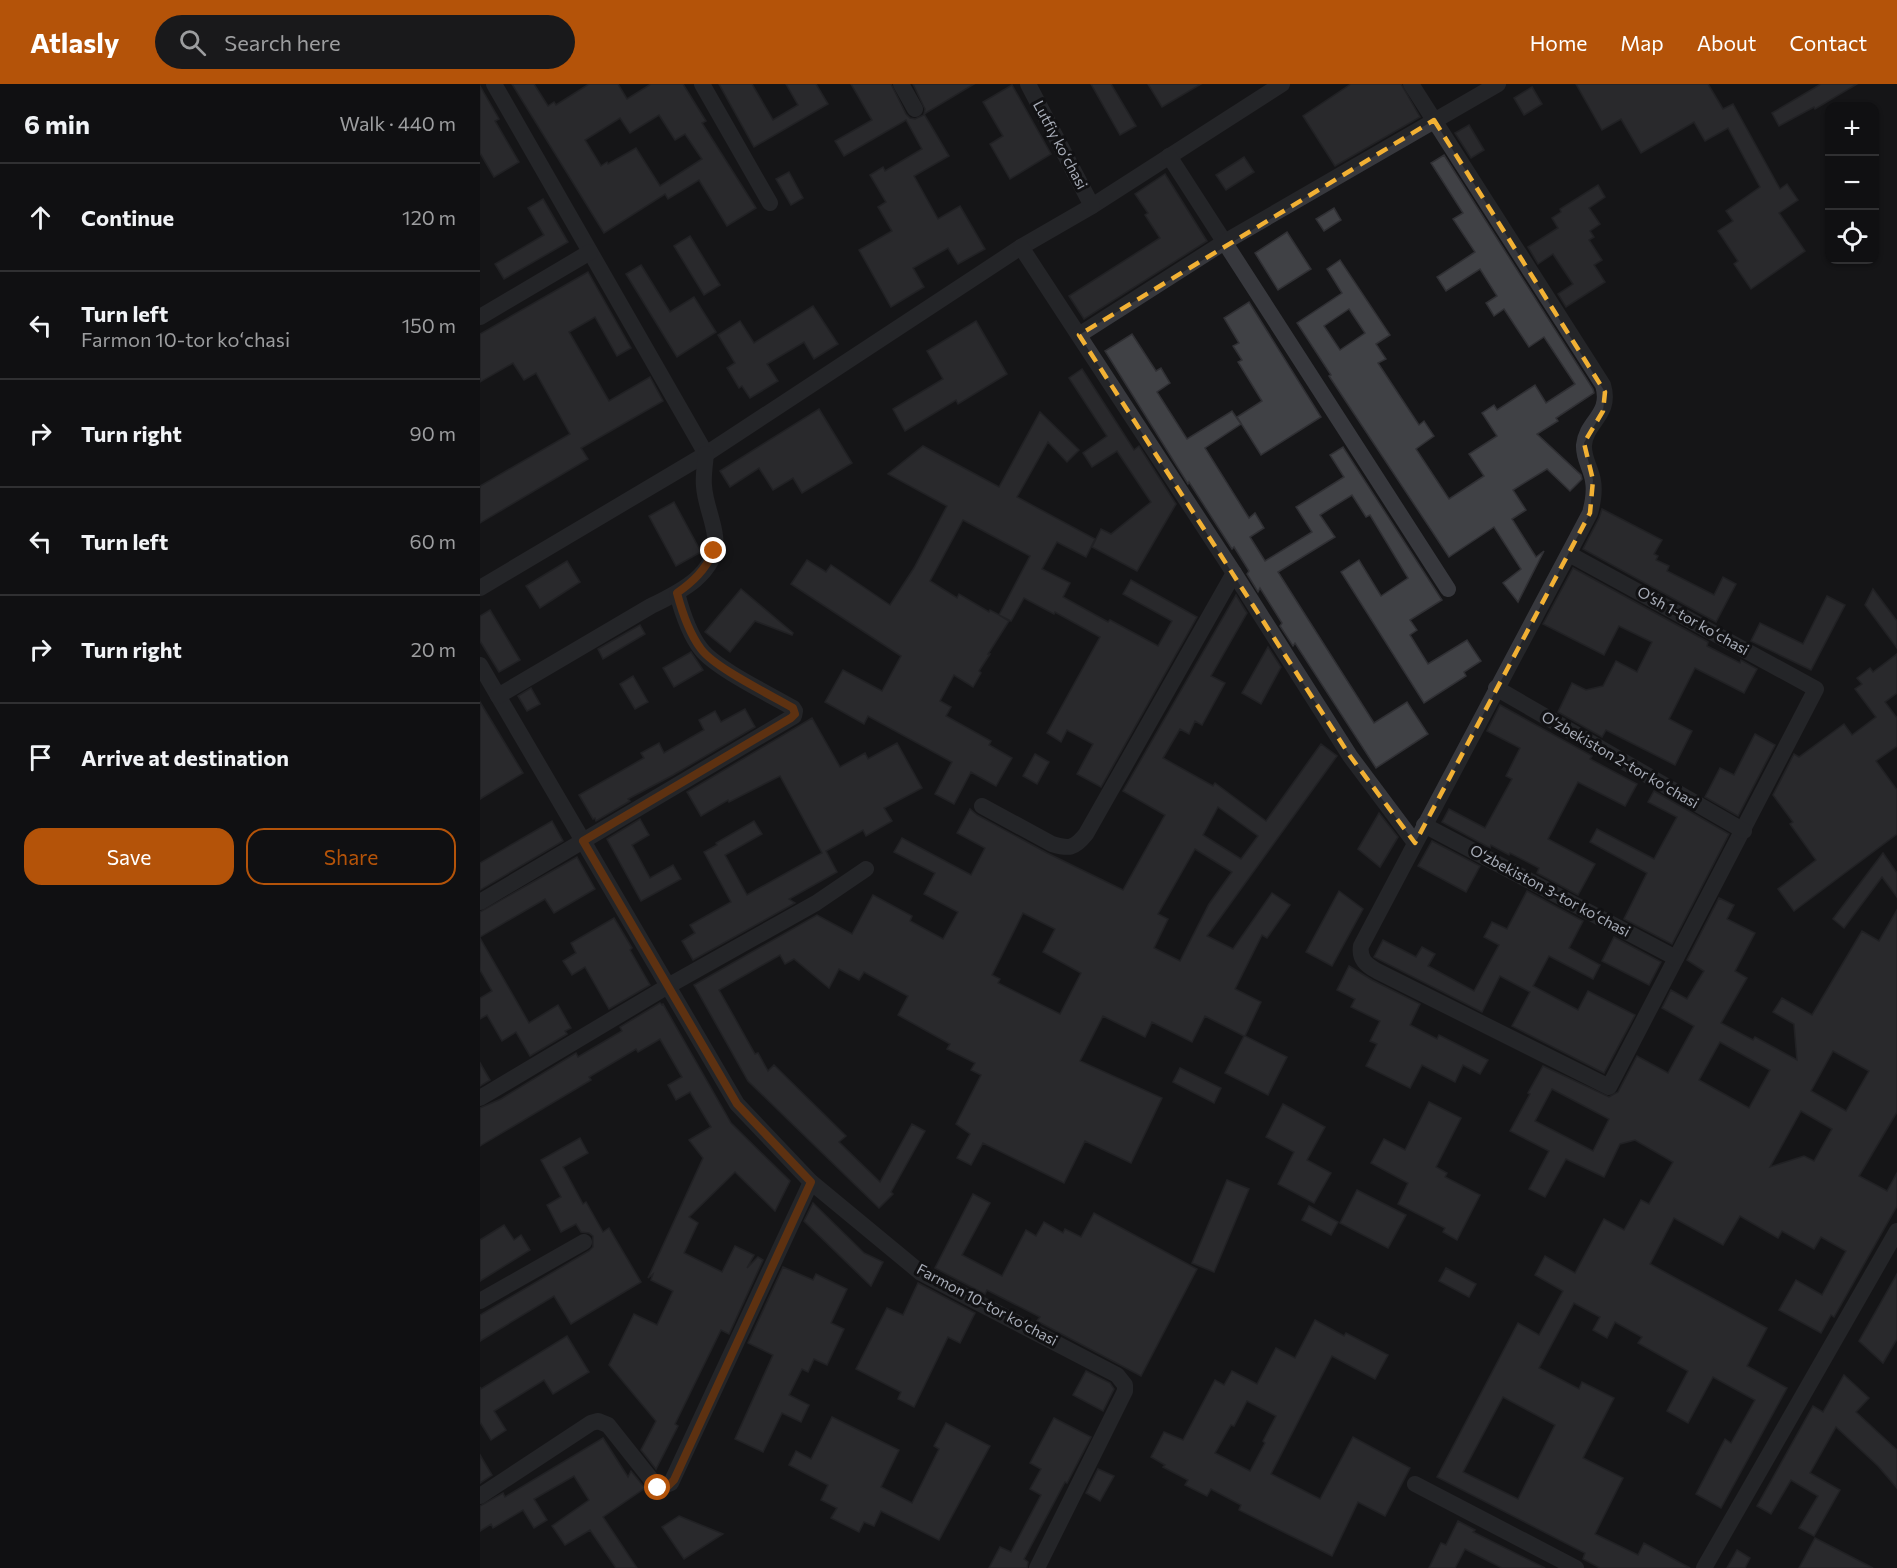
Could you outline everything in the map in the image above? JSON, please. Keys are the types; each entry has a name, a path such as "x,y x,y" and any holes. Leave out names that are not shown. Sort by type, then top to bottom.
{"street":[{"path":"494,84 706,454 704,486 716,538 714,551 707,566 695,580 677,593 498,696"},
{"path":"702,84 770,203"},
{"path":"901,84 915,109"},
{"name":"Lutfiy koʻchasi","path":"1028,84 1092,206"},
{"path":"480,588 706,454 1021,247 1092,206 1282,84"},
{"path":"1411,84 1605,392 1603,411 1584,443 1585,459 1593,480 1594,497 1590,513 1361,946 1360,952 1363,960 1377,971 1609,1087 1744,831"},
{"path":"1079,335 1223,243 1498,84"},
{"path":"1169,156 1448,589"},
{"path":"1021,247 1234,573 1350,756 1415,843"},
{"path":"480,317 590,252"},
{"name":"O‘sh 1-tor koʻchasi","path":"1569,554 1816,689 1744,831"},
{"path":"982,806 1052,844 1064,848 1079,843 1234,573"},
{"path":"480,902 795,714 793,708 718,664 701,650 683,615 677,593"},
{"name":"Farmon 10-tor koʻchasi","path":"480,665 737,1104 811,1182 921,1273 1117,1375 1125,1385 1125,1391 1037,1568"},
{"name":"O‘zbekiston 2-tor koʻchasi","path":"1496,688 1744,831"},
{"name":"O‘zbekiston 3-tor koʻchasi","path":"1424,825 1676,958"},
{"path":"480,1098 668,986 816,903 866,869"},
{"path":"480,1496 591,1423 598,1421 608,1425 658,1488 671,1483 811,1182"},
{"path":"1704,1568 1897,1231"},
{"path":"480,1301 584,1242"},
{"path":"1414,1484 1576,1568"}],"highlighted area":[{"path":"1434,120 1605,392 1603,411 1584,443 1593,480 1590,513 1415,843 1350,756 1079,335"}],"building":[{"path":"512,84 534,84 548,106 554,102 556,105 589,84 618,84 627,99 651,84 683,84 706,121 702,123 756,208 727,226 699,180 668,199 665,194 604,233","holes":["659,115 675,140 685,134 702,159 660,186 636,148 601,166 585,140 620,118 630,133"]},
{"path":"719,84 752,84 773,120 798,105 786,84 816,84 828,104 754,147"},
{"path":"851,84 891,84 910,118 915,119 924,114 949,156 914,176 938,219 960,206 985,249 958,264 948,248 913,268 924,287 891,307 859,250 892,231 878,207 886,202 870,175 883,167 885,171 922,149 906,120 844,156 835,141 872,120"},
{"path":"913,84 974,84 924,114 925,109"},
{"path":"1091,84 1111,84 1136,126 1120,135"},
{"path":"1148,84 1201,84 1162,107"},
{"path":"1351,84 1401,84 1420,117 1335,166 1303,116"},
{"path":"1576,84 1708,84 1723,109 1733,104 1780,189 1787,184 1798,200 1779,213 1805,251 1751,289 1734,264 1738,261 1718,231 1733,221 1726,211 1760,187 1728,128 1705,141 1694,122 1641,153 1621,119 1602,130"},
{"path":"1821,84 1857,84 1815,109 1814,107 1779,126 1772,113"},
{"path":"1012,85 1051,154 1010,179 990,144 1003,136 983,102"},
{"path":"480,86 499,119 495,121 519,162 494,177 480,153"},
{"path":"1532,87 1542,104 1524,115 1514,98"},
{"path":"1469,125 1484,150 1471,158 1455,133"},
{"path":"1444,155 1594,393 1556,418 1558,421 1537,434 1581,475 1582,479 1570,491 1547,469 1513,490 1526,510 1512,519 1536,557 1544,551 1518,602 1503,583 1521,569 1494,527 1449,557 1329,376 1331,375 1297,323 1342,293 1327,269 1340,260 1390,335 1376,344 1386,359 1378,363 1419,425 1424,421 1434,436 1416,449 1449,499 1484,476 1469,454 1497,436 1482,413 1494,405 1497,410 1535,385 1546,403 1575,384 1544,337 1529,347 1504,309 1494,316 1486,303 1497,296 1480,269 1446,291 1437,277 1475,252 1453,219 1463,213 1431,163","holes":["1349,309 1365,333 1340,350 1324,326"]},
{"path":"1244,157 1254,172 1226,190 1216,175"},
{"path":"789,172 803,198 791,205 776,179"},
{"path":"1165,174 1207,241 1084,319 1069,296 1160,238 1145,215 1148,213 1135,194"},
{"path":"1598,185 1605,197 1589,208 1600,224 1590,231 1594,237 1589,240 1602,260 1594,265 1605,282 1566,307 1558,294 1573,284 1553,254 1538,264 1528,247 1558,228 1552,218 1561,212 1560,209"},
{"path":"543,199 568,242 504,279 495,264 544,235 528,208"},
{"path":"1334,208 1341,220 1324,231 1316,219"},
{"path":"1287,232 1311,269 1278,290 1255,253"},
{"path":"690,236 720,285 704,295 674,246"},
{"path":"641,265 670,312 694,297 716,332 677,357 626,274"},
{"path":"588,272 631,348 617,356 595,317 569,332 609,401 650,377 663,401 581,448 588,459 480,523 480,486 570,434 536,373 524,380 513,363 480,382 480,334"},
{"path":"1249,302 1321,417 1261,455 1237,417 1262,401 1238,362 1242,360 1233,346 1239,343 1224,318"},
{"path":"813,306 838,344 814,359 804,342 767,364 778,381 750,398 742,386 739,388 727,368 735,363 718,335 740,321 754,343"},
{"path":"976,321 1007,374 958,404 956,400 905,431 893,409 943,379 927,351"},
{"path":"1132,334 1156,371 1161,368 1170,383 1157,392 1187,439 1232,411 1241,424 1205,448 1249,518 1255,513 1264,528 1250,537 1265,561 1312,532 1296,507 1344,477 1330,455 1343,447 1442,600 1410,620 1417,630 1410,635 1428,664 1467,640 1481,661 1464,672 1466,676 1424,703 1341,572 1359,560 1381,596 1408,578 1370,515 1366,517 1352,495 1320,515 1335,537 1278,572 1374,723 1407,702 1428,734 1376,768 1295,643 1293,646 1280,626 1282,623 1260,588 1258,592 1247,574 1249,571 1234,547 1232,549 1189,482 1188,484 1105,351"},
{"path":"1082,369 1134,450 1139,446 1176,504 1137,571 1092,547 1101,529 1111,534 1151,502 1117,451 1092,467 1083,453 1107,436 1069,378"},
{"path":"819,409 852,463 802,493 793,478 773,490 759,468 730,487 720,471"},
{"path":"1040,412 1079,450 1067,462 1048,442 1017,497 1095,539 1086,557 1057,542 1042,569 1070,583 1063,597 1158,646 1172,621 1123,594 1131,580 1197,617 1101,787 1077,774 1093,744 1067,730 1061,742 1047,733 1100,637 1024,598 1011,621 999,615 1009,621 988,654 990,654 979,671 981,673 973,687 954,675 940,701 951,707 946,716 991,741 989,745 1012,758 996,786 971,772 954,804 935,794 952,762 868,716 864,724 825,702 843,670 882,691 901,656 791,584 807,560 826,572 831,565 890,605 914,568 947,506 888,474 923,446 999,487","holes":["963,520 1030,556 999,615 990,610 989,612 959,594 957,598 930,581"]},
{"path":"674,502 701,552 676,566 649,516"},
{"path":"1602,509 1662,540 1654,554 1658,556 1656,560 1669,566 1667,571 1714,595 1723,577 1736,584 1716,622 1583,549"},
{"path":"567,561 580,582 540,608 526,586"},
{"path":"1573,568 1708,642 1707,646 1757,669 1744,693 1695,668 1669,719 1692,731 1675,765 1606,730 1602,737 1558,712 1572,683 1586,690 1603,686 1616,661 1637,672 1652,642 1619,626 1604,655 1543,624"},
{"path":"741,589 793,633 792,635 755,621 730,652 705,632"},
{"path":"1873,589 1897,621 1897,648 1865,605"},
{"path":"1236,595 1247,613 1211,676 1225,683 1202,725 1195,721 1189,734 1180,729 1163,758 1213,786 1215,783 1266,821 1321,744 1337,756 1207,936 1233,949 1272,893 1290,905 1267,938 1262,935 1235,989 1261,1002 1245,1036 1287,1057 1268,1095 1225,1073 1244,1036 1205,1016 1192,1042 1152,1022 1145,1037 1103,1016 1080,1061 1162,1098 1131,1163 1085,1141 1064,1183 983,1143 971,1165 957,1158 970,1134 956,1124 981,1075 971,1070 975,1063 947,1049 950,1044 898,1015 908,996 864,972 859,980 839,969 829,988 794,959 785,964 780,955 719,990 755,1054 758,1053 768,1071 774,1065 846,1136 839,1142 880,1182 912,1124 925,1131 891,1192 893,1194 879,1208 748,1081 694,985 817,915 852,934 873,895 912,916 910,921 943,939 958,912 924,894 935,873 894,852 902,838 971,875 985,848 957,833 970,809 1047,853 1123,890 1165,815 1123,791","holes":["1218,807 1258,836 1241,859 1203,835","1195,849 1232,872 1209,904 1180,961 1154,948 1168,919 1158,914","1023,913 1055,929 1043,952 1081,973 1060,1014 998,983 1000,979 992,975"]},
{"path":"1827,596 1845,605 1811,670 1751,641 1760,623 1803,644"},
{"path":"490,610 520,660 499,672 480,641 480,616"},
{"path":"640,625 645,634 603,659 598,649"},
{"path":"1268,647 1281,667 1261,704 1242,693"},
{"path":"691,652 703,670 674,687 663,668"},
{"path":"1897,654 1897,693 1885,702 1897,718 1897,746 1876,761 1897,790 1897,834 1794,911 1778,889 1816,860 1790,824 1793,822 1773,795 1794,754 1799,757 1844,724 1852,735 1876,717 1855,689 1862,684 1857,678 1870,668 1873,672"},
{"path":"633,676 648,702 635,709 620,684"},
{"path":"531,688 540,704 527,711 518,696"},
{"path":"480,702 523,773 480,799"},
{"path":"1500,705 1592,756 1590,759 1637,784 1625,806 1578,782 1548,839 1595,864 1578,895 1537,873 1539,868 1491,845 1490,848 1442,822 1449,809 1485,828 1512,779 1506,776 1520,748 1487,731"},
{"path":"745,709 755,727 628,799 630,801 596,821 595,818 593,819 579,795 644,758 641,753 659,743 664,753 704,730 699,720 715,711 721,722"},
{"path":"812,718 840,767 865,753 868,759 897,743 922,788 884,808 892,821 866,836 863,830 826,851 837,872 789,899 795,903 693,960 682,941 695,933 690,925 731,902 704,852 754,821 762,834 725,855 747,895 822,853 780,776 729,802 728,800 701,816 687,792"},
{"path":"1755,734 1775,745 1738,816 1705,797 1720,768 1734,775"},
{"path":"1035,754 1049,762 1037,784 1023,776"},
{"path":"1654,791 1729,834 1672,944 1624,919 1647,873 1590,842 1597,829 1654,859 1677,817 1648,802"},
{"path":"1379,813 1398,837 1380,867 1358,849"},
{"path":"640,819 649,835 632,845 650,878 673,865 681,879 641,901 607,839"},
{"path":"552,821 563,841 480,890 480,863"},
{"path":"1432,841 1480,866 1466,892 1418,866"},
{"path":"1883,853 1897,873 1897,897 1882,877 1844,928 1833,919"},
{"path":"577,857 595,889 554,913 545,899 480,937 480,912"},
{"path":"1339,891 1363,909 1332,966 1306,952"},
{"path":"1527,891 1583,921 1569,948 1600,965 1593,979 1549,956 1533,986 1578,1010 1588,991 1635,1015 1604,1073 1512,1026 1530,992 1500,976 1482,1012 1374,957 1383,940 1416,957 1422,947 1435,954 1428,966 1474,991 1499,945 1484,937 1492,922 1507,929"},
{"path":"1719,898 1734,905 1727,919 1755,933 1735,971 1747,978 1721,1023 1753,1040 1755,1037 1797,1060 1794,1024 1773,1012 1782,998 1812,1015 1862,931 1879,941 1897,910 1897,1112 1859,1176 1887,1191 1897,1173 1897,1206 1834,1317 1831,1315 1821,1333 1779,1310 1796,1280 1822,1295 1846,1251 1821,1237 1814,1249 1782,1231 1778,1238 1740,1216 1723,1245 1674,1218 1650,1264 1767,1328 1747,1366 1787,1388 1721,1508 1696,1494 1725,1439 1731,1443 1755,1400 1713,1377 1688,1423 1667,1411 1688,1371 1638,1343 1642,1337 1615,1322 1607,1338 1593,1330 1600,1317 1574,1303 1539,1368 1579,1389 1582,1382 1614,1398 1583,1458 1623,1478 1595,1534 1638,1555 1644,1543 1690,1568 1600,1568 1583,1559 1585,1553 1437,1477 1518,1323 1539,1335 1563,1291 1535,1275 1545,1256 1575,1273 1604,1219 1624,1230 1641,1200 1649,1204 1673,1162 1635,1140 1620,1144 1604,1177 1566,1159 1545,1197 1529,1189 1549,1151 1510,1131 1530,1094 1528,1093 1543,1066 1609,1097 1618,1092 1637,1056 1668,1073 1694,1026 1662,1008 1671,990 1687,999 1704,971 1687,960","holes":["1720,1042 1770,1070 1749,1108 1699,1080","1833,1051 1869,1071 1846,1111 1811,1091","1552,1089 1609,1119 1593,1151 1535,1121","1801,1111 1832,1129 1814,1161 1804,1156 1770,1167","1503,1397 1555,1425 1518,1499 1463,1472"]},
{"path":"614,918 650,985 609,1009 585,967 572,975 563,961 576,953 571,943"},
{"path":"1614,937 1661,962 1649,985 1602,961"},
{"path":"480,938 529,1023 558,1005 571,1028 565,1031 567,1034 530,1056 516,1032 502,1041 487,1015 480,1019 480,998 492,991 480,970"},
{"path":"1349,966 1420,1004 1410,1025 1437,1039 1439,1035 1488,1060 1480,1074 1463,1065 1455,1082 1422,1065 1410,1088 1366,1066 1377,1044 1370,1041 1380,1021 1351,1007 1355,999 1337,990"},
{"path":"660,1003 663,1004 731,1123 790,1181 775,1211 735,1172 689,1217 698,1223 684,1253 722,1272 735,1246 754,1255 747,1268 758,1257 763,1260 729,1334 721,1330 675,1424 678,1426 656,1469 641,1450 656,1421 609,1365 634,1314 657,1325 673,1291 651,1280 653,1274 648,1278 703,1158 689,1140 711,1127 690,1092 676,1100 668,1085 682,1077 660,1039 638,1052 636,1049 589,1077 591,1080 480,1146 480,1108 501,1099 576,1053 578,1057 622,1031 620,1027"},
{"path":"480,1063 490,1080 480,1086"},
{"path":"1180,1068 1221,1088 1214,1103 1173,1082"},
{"path":"1429,1102 1461,1118 1436,1167 1447,1173 1445,1177 1480,1195 1457,1240 1443,1232 1445,1228 1398,1204 1408,1183 1371,1163 1384,1139 1405,1150"},
{"path":"1283,1104 1325,1127 1307,1160 1331,1173 1314,1203 1278,1184 1294,1152 1266,1137"},
{"path":"580,1138 588,1153 563,1167 583,1204 586,1202 603,1232 609,1228 641,1282 571,1324 554,1296 480,1341 480,1315 593,1247 593,1236 581,1232 576,1224 561,1232 547,1205 561,1197 541,1160"},
{"path":"1227,1180 1249,1189 1214,1272 1192,1263"},
{"path":"1357,1190 1406,1215 1388,1248 1340,1223"},
{"path":"973,1194 990,1203 962,1255 1002,1276 1026,1230 1036,1236 1044,1222 1063,1233 1065,1229 1081,1237 1094,1213 1197,1269 1141,1376 1037,1321 1040,1317 987,1290 985,1294 935,1268"},
{"path":"813,1203 864,1253 883,1262 871,1286 804,1221"},
{"path":"1309,1206 1338,1222 1331,1235 1302,1220"},
{"path":"504,1225 514,1240 521,1235 530,1250 480,1281 480,1240"},
{"path":"783,1267 813,1280 816,1274 847,1289 831,1323 844,1329 827,1365 814,1359 808,1372 802,1369 789,1395 809,1405 801,1422 782,1413 763,1452 735,1439 773,1355 748,1343"},
{"path":"1446,1268 1476,1284 1469,1297 1439,1281"},
{"path":"1897,1274 1897,1339 1883,1363 1859,1341"},
{"path":"918,1283 975,1313 960,1343 948,1337 914,1407 898,1399 901,1392 856,1369 887,1308 903,1315"},
{"path":"1315,1320 1344,1336 1346,1333 1388,1355 1375,1379 1332,1356 1271,1474 1320,1499 1353,1437 1410,1468 1385,1516 1358,1502 1332,1556 1239,1510 1241,1505 1211,1489 1207,1496 1185,1485 1188,1480 1163,1467 1165,1465 1151,1457 1164,1432 1183,1440 1215,1380 1224,1385 1232,1371 1257,1384 1276,1348 1295,1358","holes":["1247,1401 1276,1416 1250,1471 1215,1453 1231,1425 1234,1426"]},
{"path":"567,1336 589,1372 553,1394 544,1380 494,1411 506,1430 491,1440 480,1422 480,1387 481,1389"},
{"path":"1086,1371 1110,1383 1114,1389 1103,1411 1073,1395"},
{"path":"1844,1375 1869,1398 1856,1412 1897,1450 1897,1488 1878,1466 1836,1427 1810,1473 1840,1490 1814,1536 1799,1528 1818,1496 1791,1480 1771,1514 1757,1506 1813,1406 1823,1412"},
{"path":"832,1417 899,1450 881,1487 912,1503 939,1449 934,1446 946,1423 990,1446 939,1540 881,1511 874,1526 864,1522 859,1532 831,1518 837,1508 821,1500 828,1485 789,1465 796,1451 811,1459"},
{"path":"1054,1418 1091,1437 1024,1559 1028,1562 1027,1568 989,1568 1000,1547 1011,1552 1041,1495 1030,1489 1041,1469 1030,1463"},
{"path":"603,1438 628,1477 631,1471 645,1488 603,1517 637,1568 616,1568 590,1530 565,1545 552,1526 589,1500 574,1476 534,1499 547,1520 534,1528 523,1510 493,1528 491,1524 480,1531 480,1506 503,1493 505,1497"},
{"path":"480,1455 492,1475 480,1483"},
{"path":"1098,1469 1114,1476 1100,1501 1086,1493"},
{"path":"679,1516 723,1534 684,1559 662,1527"},
{"path":"1458,1521 1475,1530 1473,1532 1545,1568 1502,1568 1465,1549 1455,1568 1429,1568 1441,1543 1446,1545"},
{"path":"1815,1538 1873,1568 1799,1568"},
{"path":"1737,1550 1750,1558 1745,1568 1727,1568"}],"route":[{"path":"658,1488 668,1486 674,1480 811,1182 737,1104 583,841 795,714 793,708 718,664 701,650 683,615 677,593 695,580 707,566 714,551"}]}
